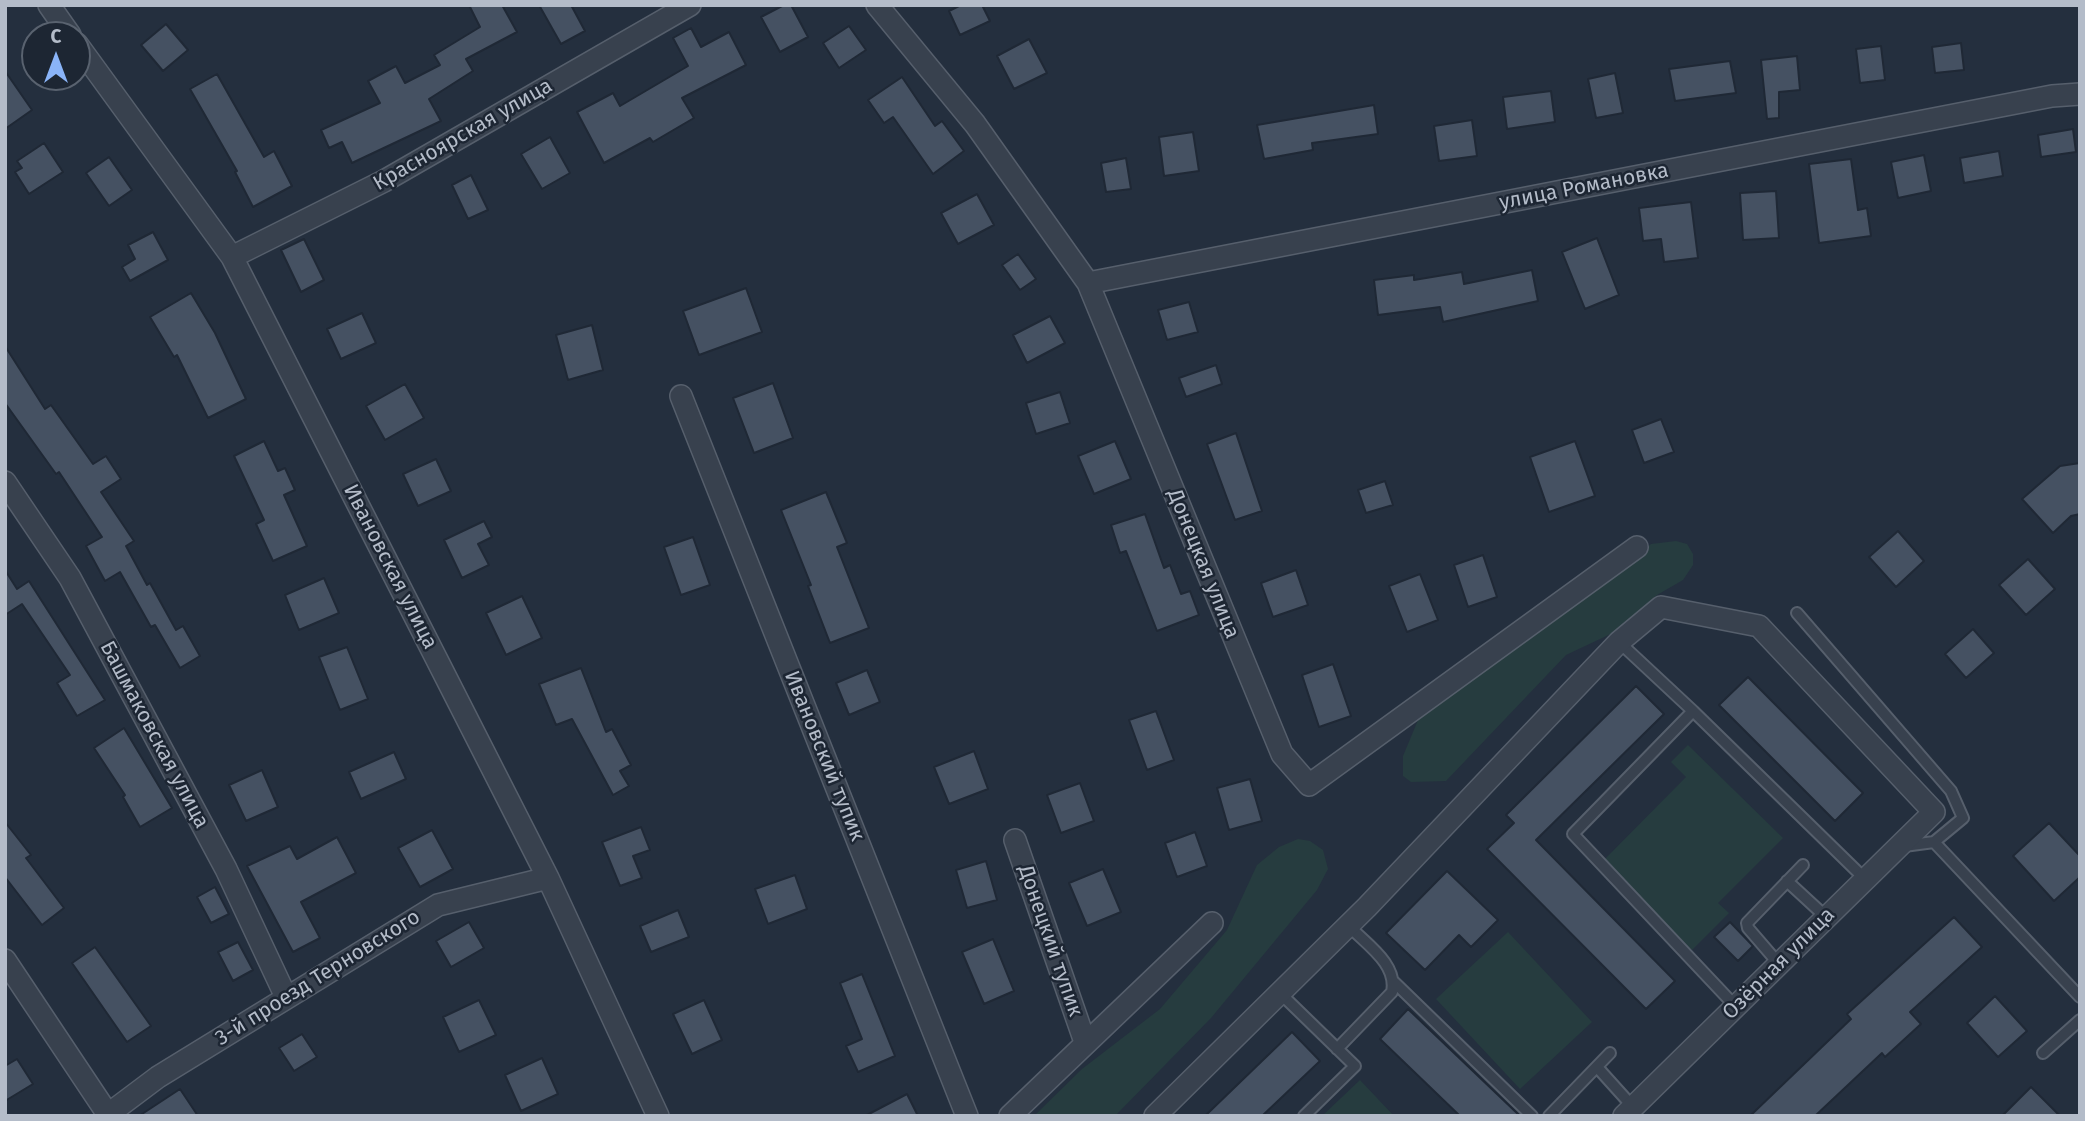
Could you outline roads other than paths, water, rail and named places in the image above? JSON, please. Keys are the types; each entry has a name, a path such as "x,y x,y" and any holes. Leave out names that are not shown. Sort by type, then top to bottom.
{"street":[{"path":"48,5 60,21"},
{"name":"Красноярская улица","path":"232,257 384,181 690,5"},
{"name":"Донецкая улица","path":"877,5 975,124 1088,283 1282,754 1309,785 1637,547"},
{"name":"Ивановская улица","path":"91,63 232,257 548,878 658,1116"},
{"name":"улица Романовка","path":"1088,283 2052,96 2080,94"},
{"name":"Ивановский тупик","path":"681,396 967,1116"},
{"name":"Башмаковская улица","path":"5,482 70,578 226,869 286,997"},
{"name":"Озёрная улица","path":"1619,642 1661,607 1759,626 1934,812 1864,878 1737,1008 1628,1111"},
{"path":"1156,1116 1349,926 1619,642"},
{"name":"Донецкий тупик","path":"1015,840 1085,1042"},
{"name":"3-й проезд Терновского","path":"108,1115 159,1077 438,905 548,878"},
{"path":"1010,1116 1212,923"},
{"path":"5,960 108,1115"}],"lane":[{"path":"1797,613 1951,791 1962,818 1934,842 1898,847"},
{"path":"1619,642 1864,878"},
{"path":"1693,711 1573,834 1737,1008"},
{"path":"1934,842 2080,997"},
{"path":"1779,964 1748,928 1747,923 1803,865"},
{"path":"1787,881 1826,917"},
{"path":"1337,1049 1392,992 1394,982 1391,970 1349,926"},
{"path":"1394,982 1532,1116"},
{"path":"1280,993 1355,1066 1304,1116"},
{"path":"2043,1053 2080,1020"},
{"path":"1549,1116 1611,1053"},
{"path":"1597,1067 1628,1111"}]}
